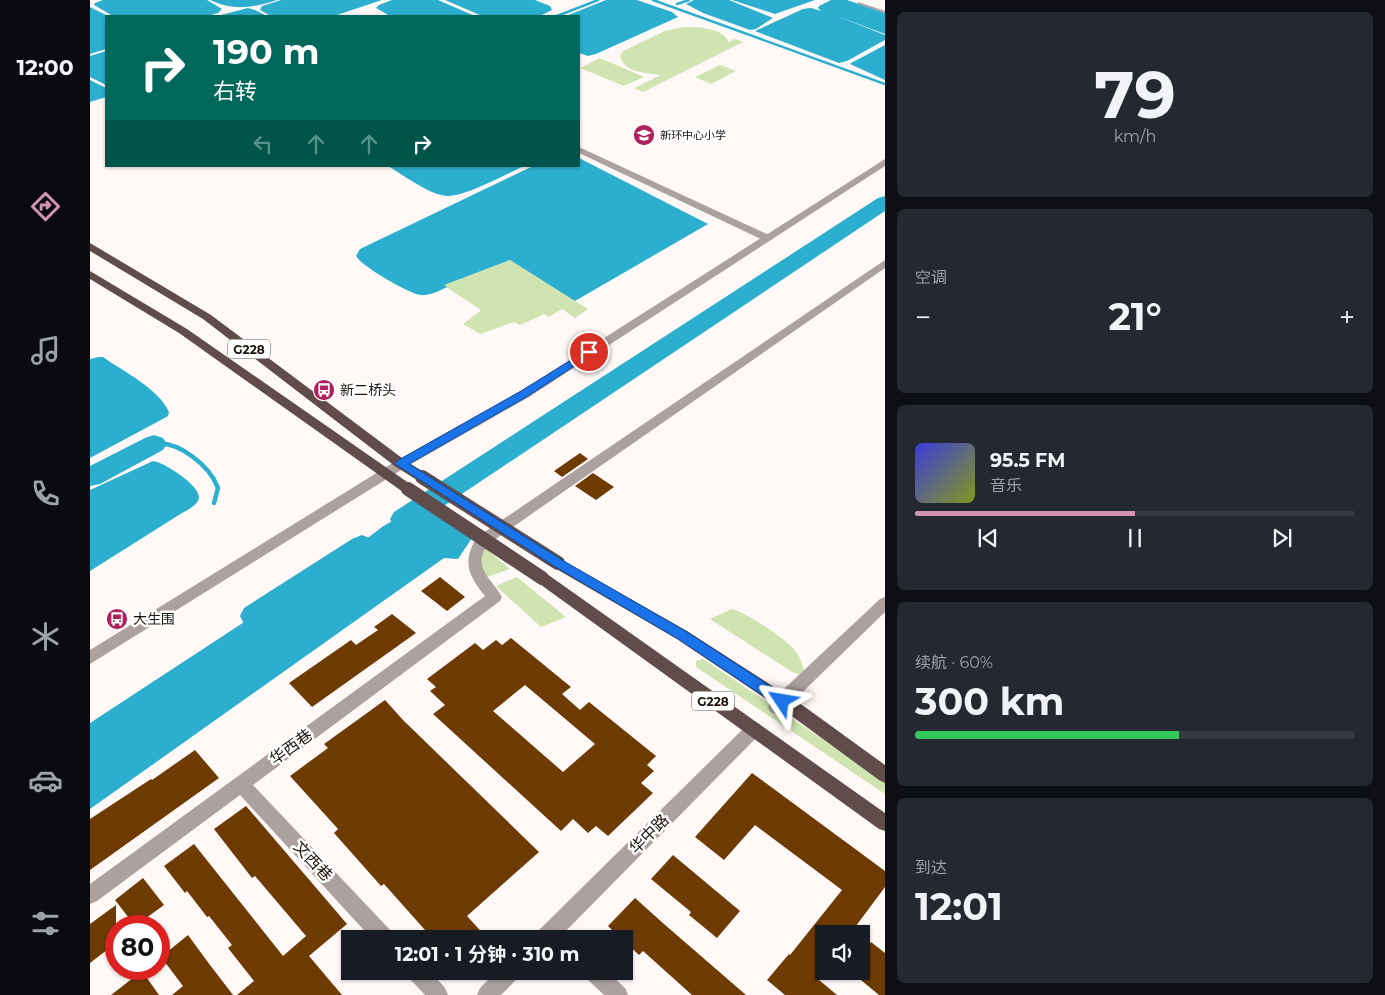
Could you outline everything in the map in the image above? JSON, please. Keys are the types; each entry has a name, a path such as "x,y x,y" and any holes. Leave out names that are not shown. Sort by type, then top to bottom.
{"highway":[{"name":"G228","path":"90,246 207,317 401,464 558,563 682,636 799,712 885,775"},
{"name":"G228","path":"90,274 183,331 385,474 542,578 885,823"}],"street":[{"path":"580,150 767,238"},
{"path":"90,658 401,464 524,394 885,162"},
{"name":"华西巷","path":"90,895 494,598 475,566 476,549 482,541 885,262"},
{"path":"776,707 885,603"},
{"name":"华中路","path":"557,930 754,730"},
{"name":"文西巷","path":"241,784 377,930"},
{"path":"424,980 438,995"},
{"path":"488,995 502,980"},
{"path":"602,980 618,995"}],"lane":[{"path":"859,3 885,12"}],"green space":[{"path":"683,27 709,29 721,33 729,42 735,39 743,42 643,92 634,88 661,75 643,73 626,66 620,56 623,51 665,31"},
{"path":"600,58 644,77 624,86 580,68"},
{"path":"720,65 736,71 711,84 695,77"},
{"path":"510,260 588,309 575,318 562,309 549,317 544,314 520,325 514,322 480,334 463,324 481,310 443,285"},
{"path":"484,547 510,569 487,577 482,570 481,550"},
{"path":"517,577 566,617 541,627 496,586"},
{"path":"732,609 764,625 792,647 801,660 805,676 792,672 710,619"},
{"path":"703,659 885,781 885,794 696,667 696,661"}],"water":[{"path":"103,0 207,0 222,9 218,13 211,15 111,15 94,5"},
{"path":"210,0 277,0 259,5 235,7"},
{"path":"281,0 382,0 337,15 269,15 260,10 262,6"},
{"path":"392,0 438,0 473,15 388,15 376,8"},
{"path":"445,0 535,0 550,6 552,10 542,15 480,15"},
{"path":"606,0 637,0 672,12 678,17 588,56 580,53 580,15 568,15"},
{"path":"694,0 729,0 773,18 756,29 750,30 703,13 686,4"},
{"path":"732,0 815,0 775,14"},
{"path":"831,0 847,0 885,13 885,34 837,16 885,35 885,40 847,61 839,63 755,31 803,9 811,8 821,11 818,8 819,6"},
{"path":"90,7 106,15 105,49 90,54"},
{"path":"248,8 265,15 221,15"},
{"path":"885,45 885,80 850,64 851,63"},
{"path":"105,51 105,84 90,77 90,56"},
{"path":"90,80 105,88 105,97 90,102"},
{"path":"580,159 708,224 575,301 510,260 444,285 447,287 437,292 420,295 385,278 366,266 356,256 360,249 531,167 580,167"},
{"path":"390,167 522,167 464,193 447,196 433,192"},
{"path":"103,357 149,388 164,403 169,412 168,416 90,458 90,359"},
{"path":"153,461 165,465 193,486 199,500 190,508 90,571 90,490"},
{"path":"427,500 476,532 458,559 444,558 90,809 90,723 284,596 295,594 382,527"}],"building":[{"path":"580,453 588,459 562,477 554,471"},
{"path":"593,473 614,487 596,500 575,486"},
{"path":"440,577 465,597 447,611 421,591"},
{"path":"392,614 416,633 312,707 289,683 351,640 356,645 378,630 374,627"},
{"path":"511,638 571,687 562,694 580,710 589,702 656,756 647,765 654,771 641,783 653,793 608,836 596,826 588,833 573,819 561,831 433,714 445,705 430,691 436,687 427,679 475,643 483,650 496,640 502,645","holes":["525,685 595,744 563,772 493,711"]},
{"path":"385,700 403,720 539,852 467,916 480,930 425,930 384,884 381,886 334,833 338,829 290,776 328,748 324,744"},
{"path":"195,750 219,778 90,870 90,819"},
{"path":"752,773 885,871 885,887 857,925 815,925 815,980 819,980 837,995 785,995 767,980 790,955 842,890 755,825 724,860 695,837"},
{"path":"246,806 347,924 309,956 342,995 237,995 254,981 228,948 232,945 187,891 185,893 164,866 194,844 283,956 306,936 255,876 252,878 214,829"},
{"path":"673,855 740,911 717,938 689,915 691,912 651,879"},
{"path":"143,878 164,905 150,915 127,915 115,900"},
{"path":"635,898 746,995 692,995 643,951 639,955 633,949 633,930 612,930 608,926"},
{"path":"116,905 116,915 105,915 105,951 90,963 90,924"},
{"path":"188,935 233,995 172,995 183,986 170,969 170,950"},
{"path":"871,942 885,953 885,995 879,995 861,980 870,980"},
{"path":"130,980 148,980 159,995 111,995"}],"waterway":[{"path":"560,15 598,0"},
{"path":"653,0 885,84"},
{"path":"677,4 689,0"},
{"path":"404,519 885,202"},
{"path":"154,444 173,446 183,450 201,463 218,488 214,503"},
{"path":"90,477 154,444"},
{"path":"255,616 362,546"}],"place":[{"name":"新环中心小学","path":"644,135"},
{"name":"新二桥头","path":"324,390"},
{"name":"大生围","path":"117,619"}],"route":[{"path":"589,352 524,394 401,464 558,563 682,636 782,701"}]}
